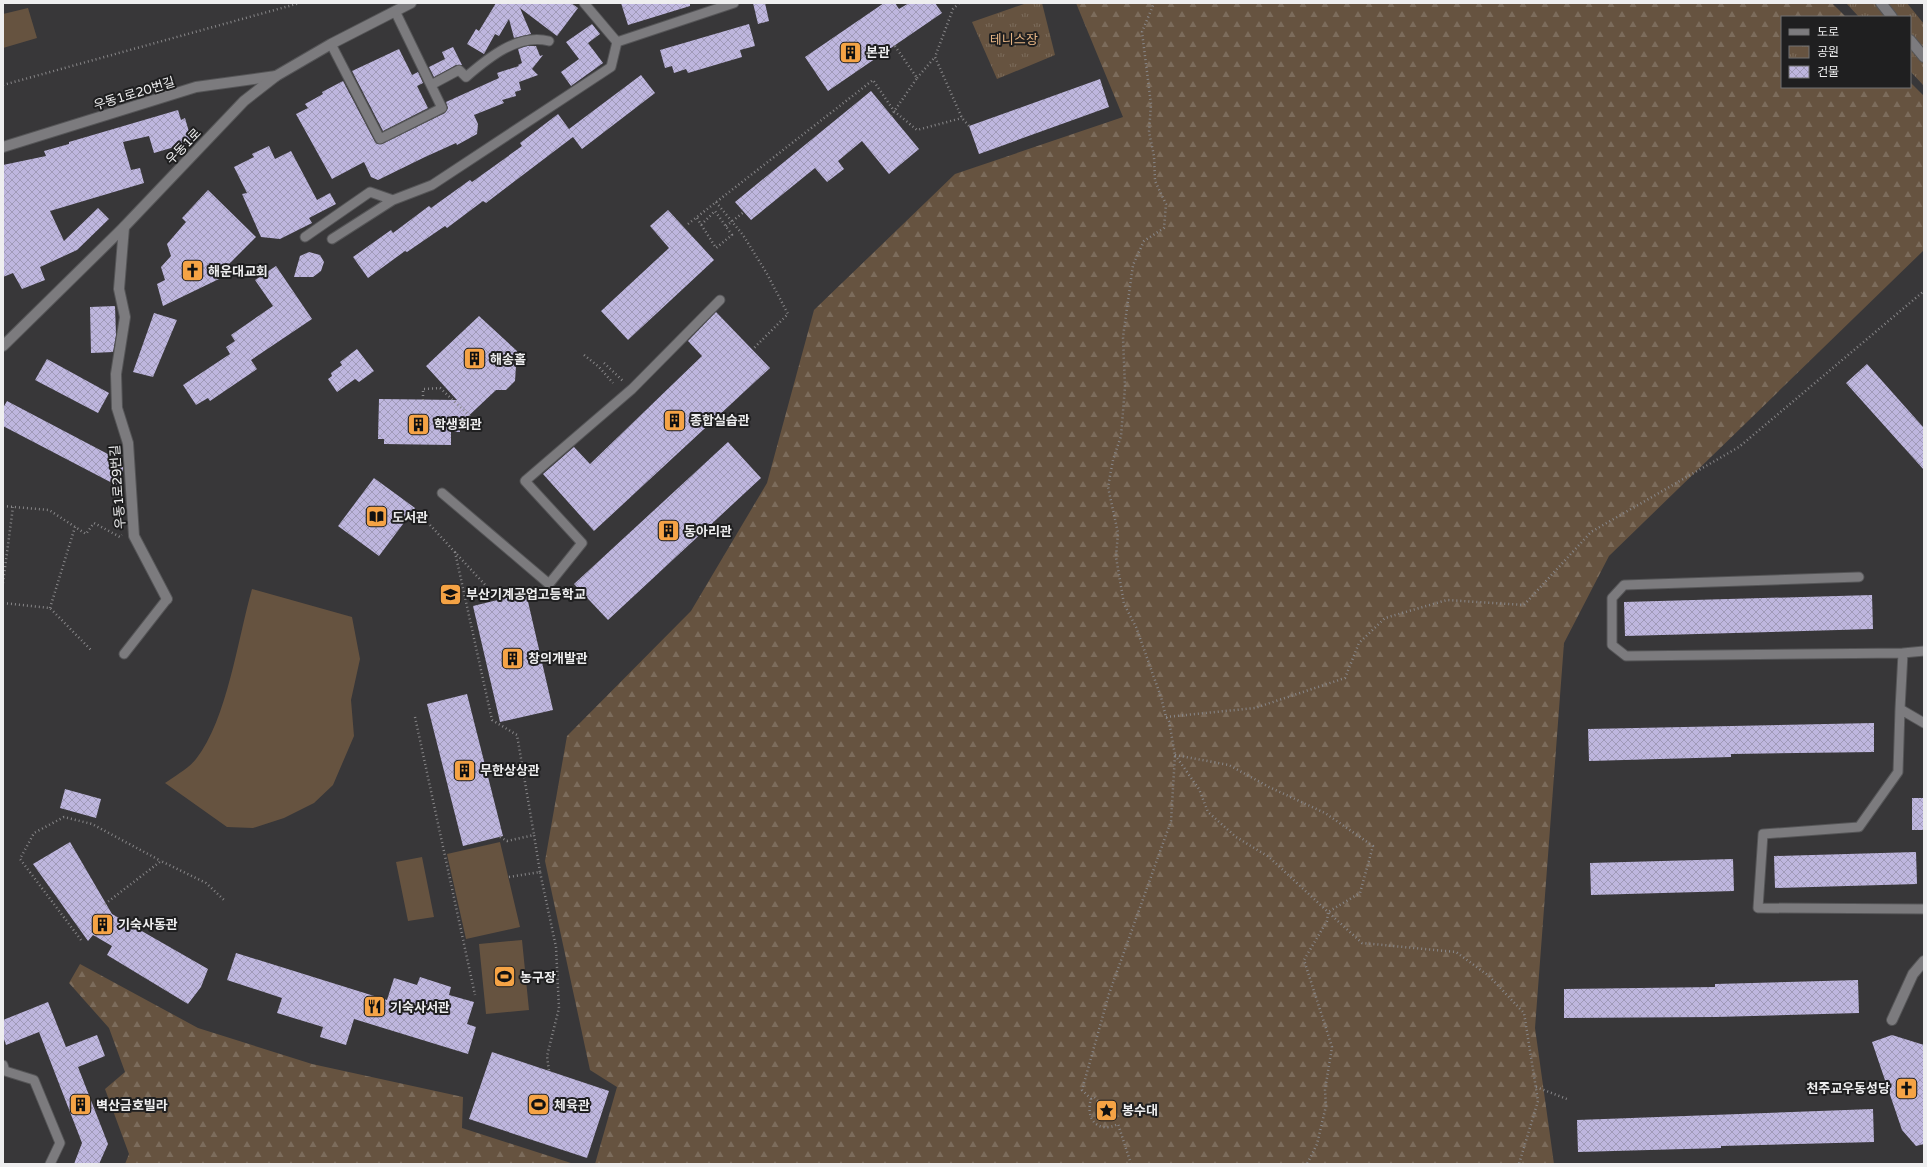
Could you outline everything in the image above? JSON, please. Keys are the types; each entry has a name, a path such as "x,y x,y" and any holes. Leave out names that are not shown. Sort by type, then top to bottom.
{"street":[{"name":"우동1로","path":"4,344 124,227 244,101 276,76 331,44 411,3"},
{"path":"1880,3 1891,16"},
{"path":"1911,41 1924,57"},
{"name":"우동1로20번길","path":"3,147 196,87 276,76"},
{"name":"우동1로29번길","path":"124,227 120,289 125,317 116,381 118,408 128,443 134,536 167,599"},
{"path":"1892,1020 1914,974 1924,961"}],"lane":[{"path":"584,3 617,42"},
{"path":"617,42 734,3"},
{"path":"331,44 380,139 442,108 395,11"},
{"path":"431,85 459,70 466,77 496,53 514,45 537,38 549,41"},
{"path":"332,239 393,200 432,185 611,67 617,42"},
{"path":"305,237 370,192 393,200"},
{"path":"442,493 549,584 582,543 525,481 632,389 720,300"},
{"path":"1858,577 1624,585 1612,598 1612,645 1626,656 1903,653 1924,651"},
{"name":"우동1로29번길","path":"124,654 167,599"},
{"path":"1903,653 1898,772 1859,827 1763,834 1758,908 1924,908"},
{"path":"1900,709 1924,723"},
{"path":"3,1065 5,1071 34,1080 60,1143 50,1164"}],"path":[{"path":"3,85 300,3"},
{"path":"891,116 917,78 935,57 953,9 959,3"},
{"path":"1099,1102 1094,1097 1091,1099 1082,1090 1108,994 1171,821 1175,755 1161,697 1138,634 1124,604 1116,557 1118,533 1108,487 1113,460 1121,436 1125,387 1123,337 1133,265 1144,241 1164,228 1166,204 1155,181 1154,156 1150,132 1151,98 1142,32 1153,4"},
{"path":"895,46 917,78"},
{"path":"935,57 962,118 969,126"},
{"path":"688,224 873,80 894,111 917,130 962,118"},
{"path":"716,202 743,235 766,272 788,314 753,349"},
{"path":"696,218 700,226 716,248 732,235 716,211 700,226"},
{"path":"726,226 744,212"},
{"path":"1166,717 1256,708 1346,678 1359,643 1385,618 1447,600 1524,605 1592,532 1739,447 1924,291"},
{"path":"584,355 599,367 613,383"},
{"path":"604,363 619,377"},
{"path":"423,400 423,389 440,388 478,424"},
{"path":"3,506 49,510 86,534 94,522 120,537 133,528"},
{"path":"3,583 13,507"},
{"path":"430,525 499,600"},
{"path":"50,608 75,527"},
{"path":"455,552 492,720 517,735 540,872 556,947 559,1008 547,1056 549,1071"},
{"path":"3,603 50,608 92,650"},
{"path":"415,717 475,995"},
{"path":"1175,755 1199,789 1208,812 1236,837 1269,857 1362,943 1456,952 1490,976 1524,1013 1538,1101 1519,1164"},
{"path":"1175,755 1230,765 1269,787 1325,813 1373,846 1360,893 1328,912"},
{"path":"81,940 20,859 34,833 64,817 92,824 161,862 206,883 224,900"},
{"path":"500,837 506,841 534,835"},
{"path":"105,904 161,862"},
{"path":"509,877 540,872"},
{"path":"1308,1164 1316,1144 1326,1106 1325,1090 1332,1048 1304,960 1327,921 1328,912"},
{"path":"1536,1086 1567,1099"},
{"path":"1091,1099 1088,1113 1091,1119 1099,1126 1110,1128 1118,1124 1131,1164"}],"green space":[{"name":"테니스장","path":"1027,3 1042,3 1055,55 997,79 972,22"},
{"path":"1076,3 1832,3 1845,16 1781,16 1781,88 1911,88 1911,83 1924,96 1924,250 1609,556 1564,643 1535,1028 1554,1164 595,1164 617,1087 590,1070 545,861 567,736 691,611 767,483 814,310 955,174 1123,117"},
{"path":"1846,3 1907,3 1924,24 1924,86 1911,72 1911,16 1858,16"},
{"path":"28,8 37,38 3,48 3,14"},
{"path":"252,589 352,617 360,659 351,700 354,736 333,785 314,803 284,818 253,828 227,827 165,783 186,769 196,759 207,743 216,723 224,701"},
{"path":"500,842 520,927 466,939 447,854"},
{"path":"422,857 434,917 408,921 396,862"},
{"name":"농구장","path":"522,940 529,1010 486,1014 479,944"},
{"path":"80,964 198,1028 312,1064 463,1097 462,1128 574,1164 125,1164 129,1154 105,1089 125,1072 109,1028 69,983"}],"building":[{"path":"496,3 571,3 578,8 557,36 520,8 531,34 514,38 509,19 499,36 495,34 484,54 467,44 476,29 479,31"},
{"path":"621,3 690,3 690,6 628,25"},
{"path":"753,3 765,3 769,21 758,24"},
{"name":"본관","path":"884,3 895,3 899,9 909,3 935,3 942,13 828,91 805,57"},
{"path":"592,24 600,34 588,43 603,63 571,86 561,72 579,59 566,42"},
{"path":"749,24 755,46 740,50 742,57 688,73 686,69 674,73 672,66 665,68 660,50"},
{"path":"527,46 536,46 540,56 543,55 532,69 538,75 519,82 521,90 515,92 516,96 502,100 504,103 474,115 478,124 477,134 457,145 456,143 378,180 371,177 364,162 332,179 296,114 308,108 305,104 323,94 322,92 343,81 375,142 377,144 382,144 445,113 448,108 446,102 499,78 497,73 519,66 518,65 522,63 518,49"},
{"path":"453,47 462,65 456,65 434,77 429,67 445,59 442,52"},
{"path":"399,49 412,75 418,72 423,83 417,86 428,108 383,131 352,71"},
{"path":"641,75 655,93 582,149 573,137 486,203 483,201 447,228 445,226 407,252 405,251 368,278 353,257 391,230 393,233 429,206 431,208 470,180 472,182 522,146 520,143 558,114 569,129"},
{"path":"1100,79 1109,107 979,154 969,126"},
{"path":"871,91 919,149 889,174 862,141 838,161 844,169 827,182 815,168 751,220 735,202"},
{"path":"178,110 181,120 185,118 191,139 188,143 154,153 149,136 123,142 131,170 140,168 144,183 50,211 64,241 98,208 109,219 77,250 40,267 45,280 22,289 13,273 3,277 3,165 46,156 44,151 69,144 69,142"},
{"path":"269,146 275,159 291,151 317,200 330,193 336,204 309,218 312,223 280,239 261,237 242,194 247,193 234,167 254,157 252,154"},
{"path":"208,190 256,237 222,271 217,274 219,279 163,306 157,284 165,280 161,267 171,256 167,244 186,222 182,218"},
{"path":"668,210 714,260 628,340 601,311 669,248 650,226"},
{"path":"309,252 320,255 324,262 321,271 313,277 294,277 300,256"},
{"path":"276,266 312,319 251,360 257,369 210,401 208,398 196,405 183,385 230,354 226,347 235,341 231,335 273,306 255,280"},
{"path":"115,306 116,335 113,352 91,353 90,307"},
{"name":"종합실습관","path":"716,312 770,368 594,531 543,474 574,447 590,464 702,356 688,341"},
{"path":"154,313 177,320 153,377 133,372"},
{"path":"479,316 517,351 515,381 506,390 496,390 460,424 460,432 451,432 451,445 384,444 384,439 378,439 379,399 457,400 426,366"},
{"path":"357,349 374,371 359,382 355,379 337,392 328,379 332,376 331,373 342,365 340,362"},
{"path":"47,359 109,393 98,413 35,380"},
{"path":"1867,364 1924,428 1924,470 1846,383"},
{"path":"7,401 123,462 123,471 116,485 3,426 3,408"},
{"name":"동아리관","path":"728,442 761,478 608,620 574,584"},
{"name":"도서관","path":"374,478 415,508 379,556 338,526"},
{"name":"창의개발관","path":"526,593 553,710 500,722 473,606"},
{"path":"1872,595 1873,629 1625,636 1624,602"},
{"name":"무한상상관","path":"467,694 503,836 463,846 427,704"},
{"path":"1874,723 1874,752 1731,754 1731,757 1589,761 1588,729"},
{"path":"65,789 101,799 96,818 60,808"},
{"path":"1912,798 1924,798 1924,830 1912,830"},
{"name":"기숙사동관","path":"70,842 112,914 208,969 201,987 188,1004 107,955 112,946 93,935 88,941 33,864"},
{"path":"1916,852 1917,884 1775,888 1774,856"},
{"path":"1733,859 1734,891 1591,895 1590,863"},
{"name":"기숙사서관","path":"236,953 387,1000 394,978 417,985 420,977 451,987 449,995 474,1002 467,1024 476,1027 468,1054 354,1019 346,1045 320,1037 323,1027 277,1013 282,998 227,980"},
{"path":"1858,980 1859,1013 1716,1017 1564,1018 1564,989 1715,987 1715,984"},
{"name":"벽산금호빌라","path":"48,1002 66,1047 97,1035 105,1056 78,1067 108,1144 99,1164 74,1164 82,1143 39,1032 6,1045 3,1036 3,1020"},
{"name":"천주교우동성당","path":"1892,1035 1924,1045 1924,1144 1916,1146 1902,1130 1872,1042"},
{"name":"체육관","path":"492,1052 609,1091 587,1158 469,1119"},
{"path":"1873,1109 1874,1142 1578,1152 1577,1120"}],"place":[{"name":"본관","path":"850,52"},
{"name":"해운대교회","path":"192,271"},
{"name":"해송홀","path":"475,359"},
{"name":"종합실습관","path":"674,420"},
{"name":"학생회관","path":"419,424"},
{"name":"도서관","path":"376,517"},
{"name":"동아리관","path":"668,531"},
{"name":"부산기계공업고등학교","path":"450,594"},
{"name":"창의개발관","path":"513,658"},
{"name":"무한상상관","path":"465,770"},
{"name":"기숙사동관","path":"103,924"},
{"name":"농구장","path":"504,977"},
{"name":"기숙사서관","path":"375,1007"},
{"name":"천주교우동성당","path":"1906,1088"},
{"name":"벽산금호빌라","path":"80,1105"},
{"name":"체육관","path":"539,1105"},
{"name":"봉수대","path":"1106,1110"}]}
